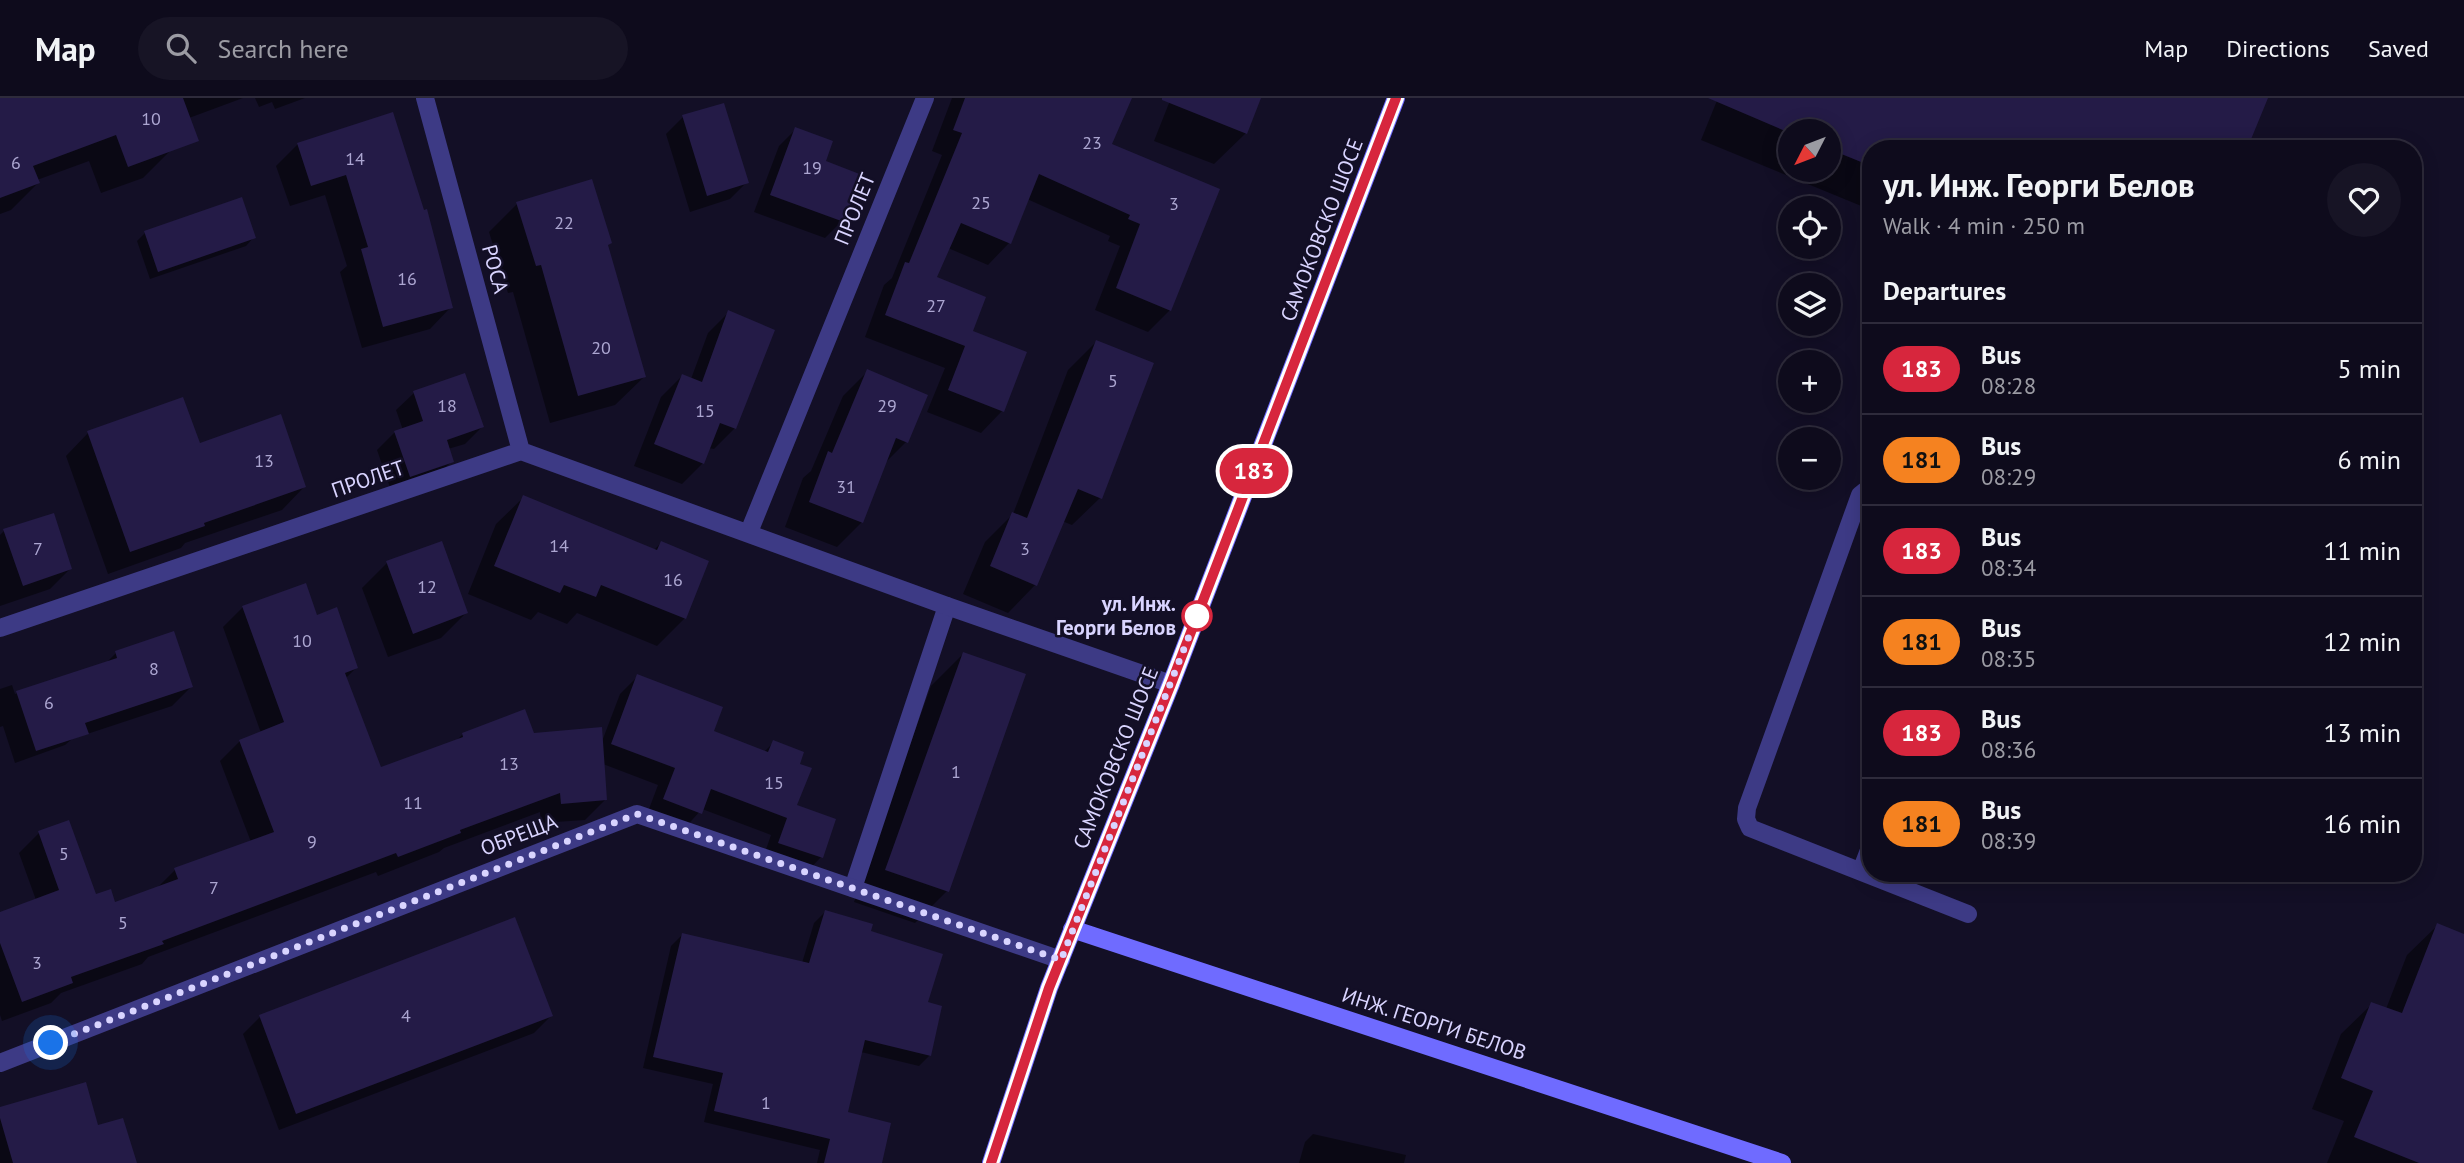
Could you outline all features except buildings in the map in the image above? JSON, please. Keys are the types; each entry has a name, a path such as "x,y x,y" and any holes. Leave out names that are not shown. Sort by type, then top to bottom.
{"main road":[{"name":"САМОКОВСКО ШОСЕ","path":"991,1163 1049,988 1171,684 1396,98"},
{"name":"ИНЖ. ГЕОРГИ БЕЛОВ","path":"1072,929 1782,1163"}],"street":[{"name":"РОСА","path":"425,98 521,451"},
{"name":"ПРОЛЕТ","path":"749,532 925,98"},
{"path":"521,451 947,606 1171,684"},
{"name":"ПРОЛЕТ","path":"0,628 521,451"},
{"path":"1861,871 1750,828 1746,819 1747,808 1862,493"},
{"path":"853,888 947,606"},
{"name":"ОБРЕЩА","path":"0,1063 637,814 1061,960"},
{"path":"1888,882 1968,914"}],"bus line":[{"name":"183","path":"991,1163 1049,988 1171,684 1396,98"}],"place":[{"name":"ул. Инж. Георги Белов","path":"1197,616"}],"route":[{"path":"51,1043 637,814 1061,960 1197,616"}]}
